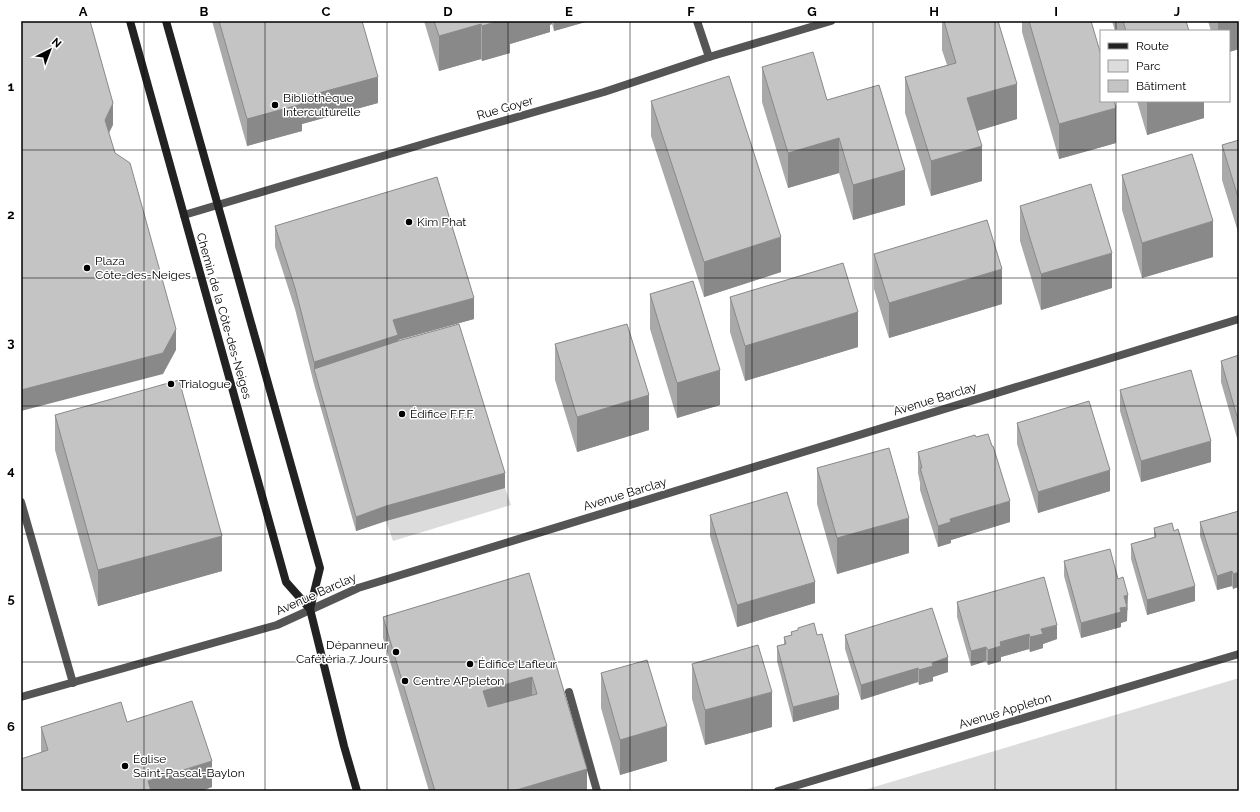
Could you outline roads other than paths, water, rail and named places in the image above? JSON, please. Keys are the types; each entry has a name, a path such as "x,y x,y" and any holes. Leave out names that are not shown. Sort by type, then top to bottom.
{"main road":[{"name":"Chemin de la Côte-des-Neiges","path":"130,21 286,582 310,609"},
{"name":"Chemin de la Côte-des-Neiges","path":"166,21 320,568 310,609 344,746 357,791"}],"street":[{"path":"697,21 709,57"},
{"name":"Rue Goyer","path":"184,215 604,92 709,57 831,21"},
{"name":"Avenue Barclay","path":"21,697 277,625 358,588 1239,319"},
{"path":"21,502 73,683"},
{"name":"Avenue Appleton","path":"778,791 1239,654"},
{"path":"569,692 596,791"}],"place":[{"name":"Bibliothèque Interculturelle","path":"275,105"},
{"name":"Kim Phat","path":"409,222"},
{"name":"Plaza Côte-des-Neiges","path":"87,268"},
{"name":"Trialogue","path":"171,384"},
{"name":"Édifice F.F.F.","path":"402,414"},
{"name":"Dépanneur Cafétéria 7 Jours","path":"396,652"},
{"name":"Édifice Lafleur","path":"470,664"},
{"name":"Centre APpleton","path":"405,681"},
{"name":"Église Saint-Pascal-Baylon","path":"125,766"}]}
